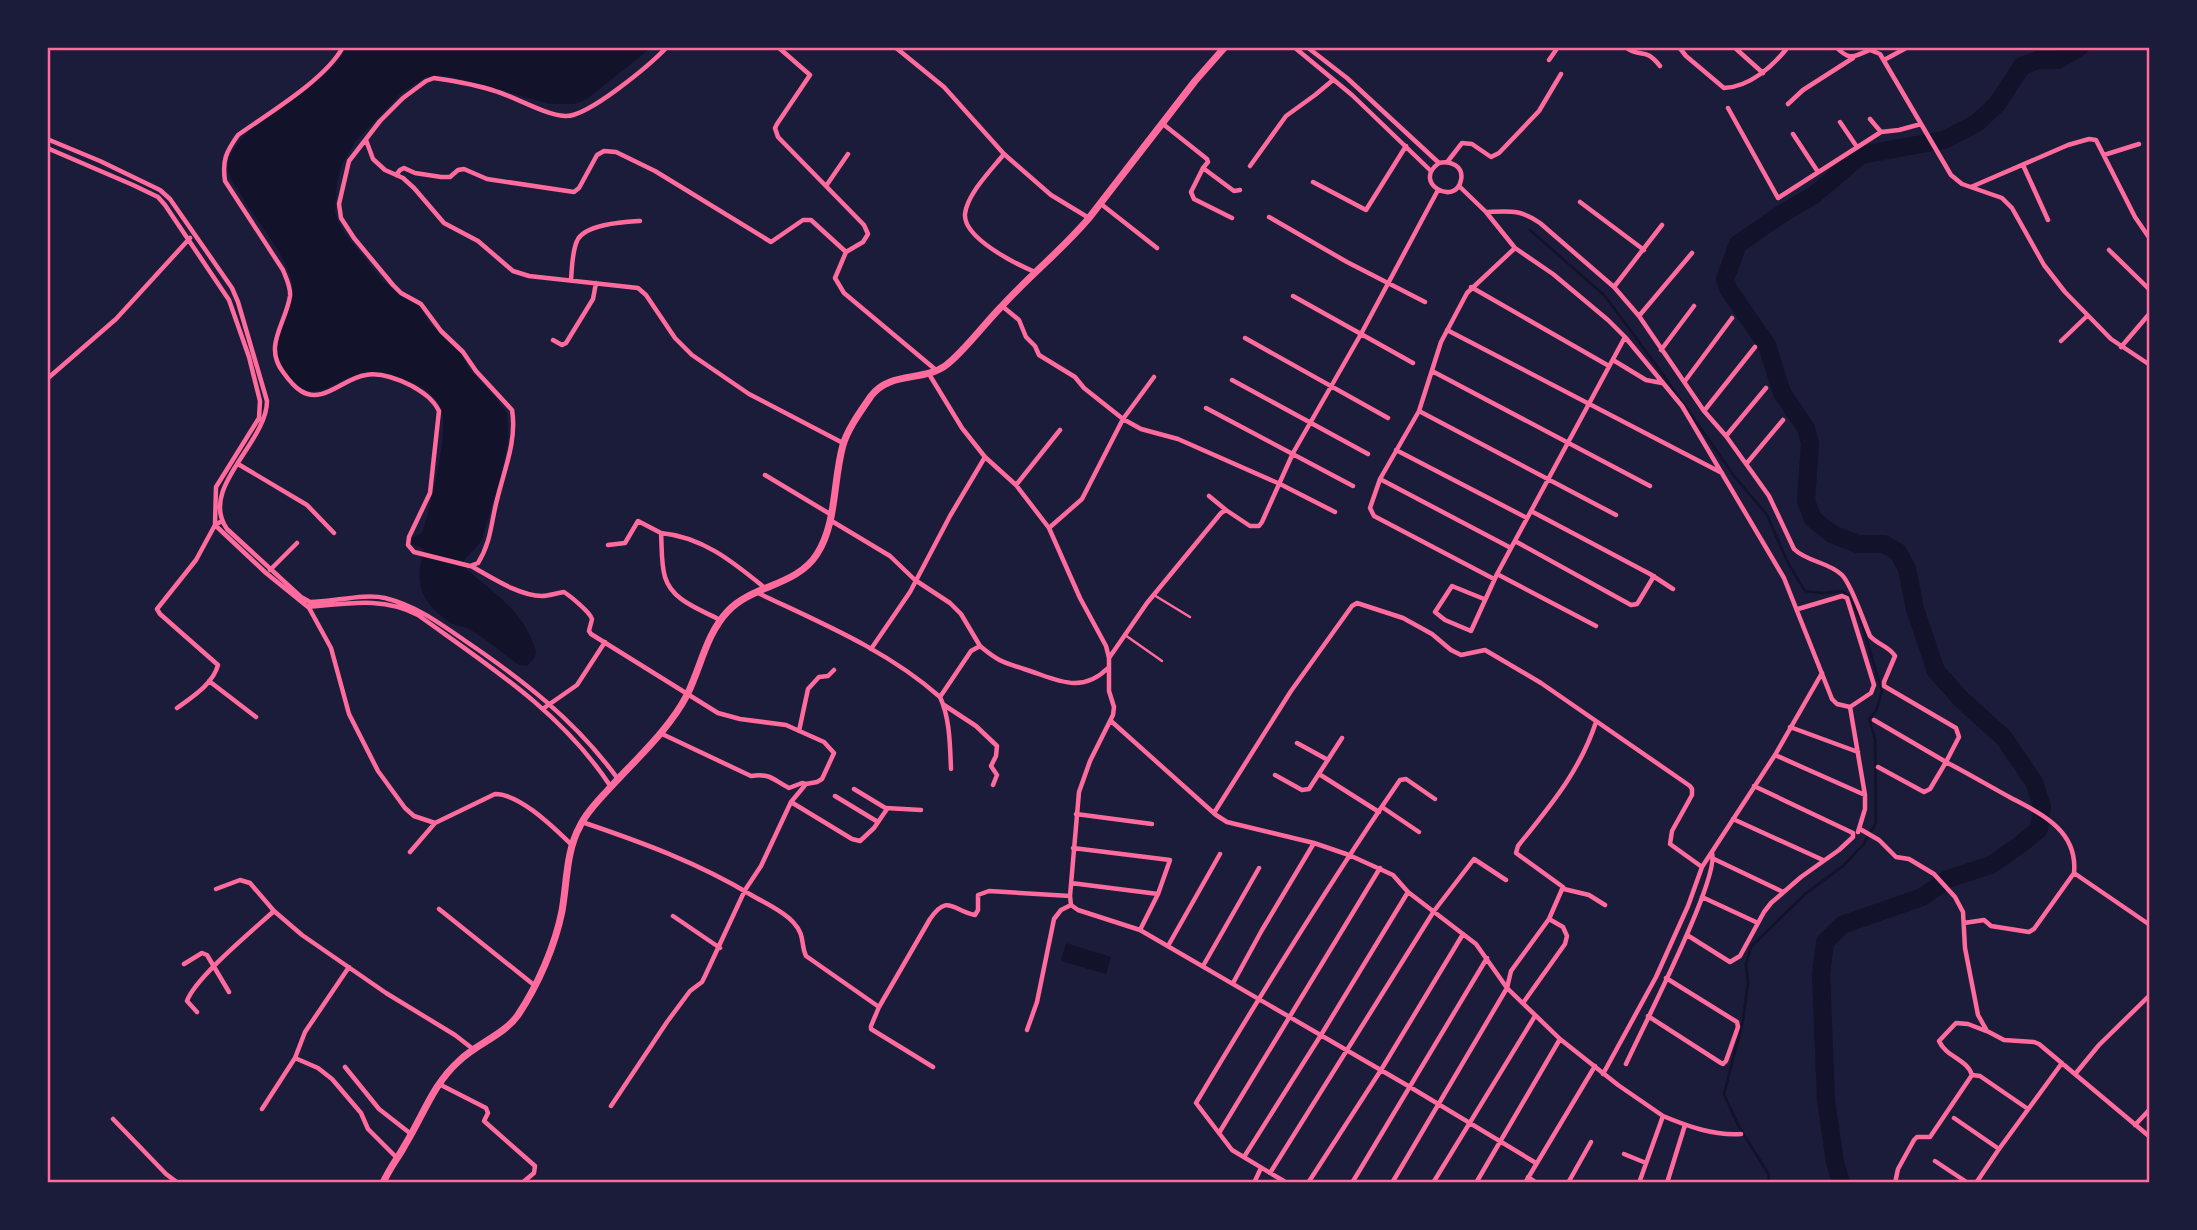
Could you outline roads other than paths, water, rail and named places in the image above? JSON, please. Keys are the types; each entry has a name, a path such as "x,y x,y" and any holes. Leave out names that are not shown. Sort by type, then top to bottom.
{"main road":[{"path":"383,1183 438,1084 460,1060 519,1014 558,925 571,844 581,822 659,733 687,695 720,620 731,608 809,565 822,544 830,517 844,443 852,426 878,389 897,379 932,372 950,362 1001,306 1090,218 1195,81 1225,47"}],"street":[{"path":"343,47 338,56 310,84 239,135 230,146 223,164 225,181 283,270 289,286 290,296 274,346 274,357 290,381 309,396 320,396 349,380 376,374 409,384 435,403 439,411 430,493 409,537 408,545 414,552 470,566 527,594 545,597 564,592 591,617 589,631 687,695 718,713 740,719 777,723 799,731 824,742 834,753 822,779 789,788 763,774 751,776 659,733"},
{"path":"470,566 478,563 488,545 497,497 506,474 512,443 512,410 476,371 463,352 441,331 421,304 401,293 354,238 341,218 339,204 349,162 380,121 403,98 426,81 435,78 496,91 566,116 581,113 597,103 657,58 667,47"},
{"path":"778,47 810,75 775,128 778,137 864,225 868,234 863,242 846,252 835,278 844,293 932,372 962,428 985,457 1016,485 1049,528 1080,598 1106,646 1109,658 1109,691 1114,707 1111,721 1084,774 1076,814 1071,905 1078,910 1140,930 1536,1163"},
{"path":"895,47 944,87 1004,154 1051,195 1090,218"},
{"path":"1294,47 1431,171"},
{"path":"1307,47 1347,78 1439,163"},
{"path":"1549,60 1558,47"},
{"path":"1625,47 1632,52 1648,54 1660,66"},
{"path":"1679,47 1724,88 1731,88 1763,73 1776,63 1788,47"},
{"path":"1734,47 1763,73"},
{"path":"1836,47 1853,57"},
{"path":"1885,60 1908,47"},
{"path":"1788,103 1853,57 1873,50 1878,52 1951,174 1962,184 2002,198 2012,208 2049,273 2087,316 2121,347 2150,365"},
{"path":"1448,162 1462,143 1472,144 1491,157 1499,153 1539,111 1561,74"},
{"path":"1250,166 1286,116 1333,80"},
{"path":"1728,108 1778,198 1881,132 1920,124"},
{"path":"1870,119 1881,132"},
{"path":"1840,122 1857,147"},
{"path":"1162,123 1207,159 1191,197 1231,218"},
{"path":"1793,134 1818,172"},
{"path":"47,139 100,161 160,190 170,198 232,288 267,401 266,416 258,433 223,489 222,521 226,529 268,571"},
{"path":"1970,187 2068,145 2095,139 2141,228 2148,236 2150,234"},
{"path":"366,140 373,159 414,188 444,223 478,241 520,274 638,288 646,295 675,338 692,355 749,394 844,443"},
{"path":"2104,155 2139,144"},
{"path":"1313,182 1366,210 1406,146"},
{"path":"47,148 158,197 190,238 229,300 260,401 259,418 216,487 215,526"},
{"path":"396,175 402,168 419,174 450,177 458,170 464,169 487,179 574,192 579,188 597,155 604,151 616,152 655,171 771,242 803,220 811,220 846,252"},
{"path":"826,186 848,154"},
{"path":"1004,154 970,201 965,215 967,224 999,254 1035,272"},
{"path":"1439,163 1456,164 1459,169 1461,181 1453,191 1438,190 1433,185 1431,171 1439,163"},
{"path":"2023,166 2048,220"},
{"path":"1203,168 1234,191 1240,190"},
{"path":"1458,186 1486,212 1515,248 1553,274 1625,337 1682,406 1784,578 1832,699 1837,704 1850,707 1871,693 1874,685 1847,598 1842,596 1798,609"},
{"path":"1209,496 1250,526 1259,526 1271,506 1293,453 1332,387 1438,190"},
{"path":"1580,202 1644,250"},
{"path":"1101,204 1157,248"},
{"path":"1486,212 1516,211 1527,214 1614,287 1639,316 1704,411 1747,463 1769,496 1790,542 1800,554 1843,576 1870,636 1894,654 1895,660 1884,686 1956,728 1959,733 1930,789 1924,792 1878,767"},
{"path":"1269,217 1347,262 1425,302"},
{"path":"570,280 579,236 610,224 640,221"},
{"path":"1614,287 1662,225"},
{"path":"47,379 116,319 190,238"},
{"path":"1515,248 1471,287 1447,330 1419,411 1380,479 1370,508 1374,516 1596,626"},
{"path":"2109,250 2150,290"},
{"path":"1639,316 1692,253"},
{"path":"553,340 562,345 566,343 593,299 596,283"},
{"path":"1471,287 1609,366"},
{"path":"1293,296 1413,363"},
{"path":"1001,306 1020,322 1026,337 1039,355 1075,377 1123,419 1141,429 1178,439 1280,484 1335,512"},
{"path":"1661,350 1694,306"},
{"path":"2121,347 2150,313"},
{"path":"2061,341 2087,316"},
{"path":"1685,381 1732,318"},
{"path":"1447,330 1723,474"},
{"path":"1484,599 1455,585 1435,612 1445,620 1471,631 1495,577 1625,337"},
{"path":"1245,338 1388,418"},
{"path":"1704,411 1755,347"},
{"path":"1613,360 1646,380 1663,383"},
{"path":"1432,370 1650,486"},
{"path":"1049,528 1082,499 1123,419 1154,377"},
{"path":"1232,380 1368,454"},
{"path":"1726,436 1766,388"},
{"path":"260,401 267,401"},
{"path":"1206,408 1353,486"},
{"path":"1419,411 1616,514"},
{"path":"1747,463 1783,420"},
{"path":"251,429 258,433"},
{"path":"1016,485 1059,430"},
{"path":"1396,450 1527,518"},
{"path":"872,649 910,592 985,457"},
{"path":"238,464 307,505 334,533"},
{"path":"225,471 231,474"},
{"path":"765,475 890,556 915,580 956,609 980,646 996,659 1054,681 1075,684 1108,671"},
{"path":"1380,479 1511,548"},
{"path":"1109,658 1154,595 1226,510"},
{"path":"1531,511 1654,576 1673,589"},
{"path":"177,708 209,681 218,669 217,663 157,609 196,560 215,526 222,521"},
{"path":"608,545 625,543 638,521 661,533 695,540 737,566 761,590 872,649 940,697 944,705 951,769"},
{"path":"215,526 309,605 337,663 349,713 378,771 405,808 414,816 435,823"},
{"path":"661,533 664,574 671,590 683,601 720,620"},
{"path":"1515,541 1631,605 1637,604 1654,576"},
{"path":"268,571 296,543"},
{"path":"309,605 376,597 414,610 483,653 551,704 597,752 618,779"},
{"path":"1213,813 1291,691 1352,606 1357,603 1403,618 1432,634 1461,655 1485,650 1541,683 1690,786 1692,795 1672,831 1670,844 1702,867"},
{"path":"414,610 544,708 590,756 611,787"},
{"path":"544,708 577,685 605,642"},
{"path":"940,697 967,655 980,646"},
{"path":"799,731 808,689 819,677 828,676 834,670"},
{"path":"1603,1074 1656,977 1688,906 1702,867 1775,755 1822,673"},
{"path":"209,681 256,717"},
{"path":"944,705 976,726 997,746 991,765 996,775 993,785"},
{"path":"1687,935 1730,962 1740,956 1764,912 1783,892 1848,844 1859,831 1865,795 1850,707"},
{"path":"1874,720 2028,805 2053,823 2073,849 2074,873 2034,929 2029,932 1991,926 1984,920 1964,923"},
{"path":"1111,721 1213,813 1227,822 1314,843 1380,867 1398,879 1408,892 1476,944 1507,988 1560,1039 1603,1074 1663,1116 1712,1132 1741,1133"},
{"path":"1596,722 1572,776 1518,846 1516,853 1564,889 1589,895 1605,905"},
{"path":"1790,727 1858,752"},
{"path":"1275,775 1305,791 1309,789 1342,738"},
{"path":"1297,743 1328,760"},
{"path":"1775,755 1865,795"},
{"path":"1319,774 1419,832"},
{"path":"1287,1183 1232,1150 1196,1103 1349,855 1401,780 1406,779 1435,799"},
{"path":"611,1106 667,1022 690,991 702,982 745,890 761,866 791,802 806,784"},
{"path":"1754,786 1880,840 1896,857 1909,859 1934,874 1951,892 1964,912 1965,948 1978,1015 1987,1031"},
{"path":"854,789 886,808 921,810"},
{"path":"410,852 435,823 495,794 503,794 517,800 571,844"},
{"path":"835,796 878,822"},
{"path":"791,802 857,842 878,822 886,808"},
{"path":"1076,814 1152,824"},
{"path":"1733,818 1823,860"},
{"path":"581,822 684,859 783,913 800,931 806,956 879,1007"},
{"path":"1233,983 1314,843"},
{"path":"1073,848 1170,860 1158,894 1140,930"},
{"path":"1626,1064 1687,935 1714,859 1712,852"},
{"path":"1168,946 1220,854"},
{"path":"1270,1173 1434,911 1474,859 1506,880"},
{"path":"1714,859 1783,892"},
{"path":"1219,1133 1380,867"},
{"path":"1203,966 1259,868"},
{"path":"2074,873 2150,925"},
{"path":"216,889 232,882 246,881 255,887 274,911 302,935 473,1049"},
{"path":"1071,883 1158,894"},
{"path":"1392,1183 1507,988 1511,971 1549,919 1564,889"},
{"path":"933,1066 871,1026 879,1007 939,907 948,905 975,915 978,910 978,895 989,891 1070,896"},
{"path":"1244,1157 1408,892"},
{"path":"1702,897 1758,923"},
{"path":"1027,1030 1037,1002 1054,919 1064,907 1071,905"},
{"path":"439,909 534,985"},
{"path":"197,1012 187,998 215,966 274,911"},
{"path":"673,916 720,948"},
{"path":"1523,1003 1567,936 1563,927 1549,919"},
{"path":"1308,1183 1381,1070 1463,933"},
{"path":"184,964 202,953 207,956 229,992"},
{"path":"1352,1183 1487,958"},
{"path":"262,1110 295,1058 305,1032 349,967"},
{"path":"1648,1016 1725,1063 1738,1027 1737,1022 1666,978"},
{"path":"2076,1073 2099,1045 2150,995"},
{"path":"1433,1183 1535,1016"},
{"path":"1972,1075 1969,1067 1947,1051 1939,1041 1956,1023 1968,1024 2004,1040 2034,1042 2052,1053 2150,1137"},
{"path":"1476,1183 1560,1039"},
{"path":"295,1058 332,1079 361,1113 368,1129 397,1158"},
{"path":"1976,1183 2062,1063"},
{"path":"1525,1183 1595,1066"},
{"path":"345,1067 379,1109 411,1134"},
{"path":"1972,1075 1980,1076 2028,1109"},
{"path":"1895,1183 1898,1168 1914,1140 1917,1137 1930,1137 1972,1075"},
{"path":"438,1084 486,1108 488,1113 484,1121 535,1166 534,1173 522,1183"},
{"path":"2135,1125 2150,1109"},
{"path":"1639,1183 1663,1116"},
{"path":"1954,1118 1999,1149"},
{"path":"113,1119 178,1183"},
{"path":"1667,1183 1685,1125"},
{"path":"1568,1183 1591,1142"},
{"path":"1624,1154 1646,1163"},
{"path":"1935,1161 1968,1183"},
{"path":"1254,1183 1262,1168"},
{"path":"1528,1177 1537,1183"}],"lane":[{"path":"1154,595 1190,617"},
{"path":"1125,635 1162,661"}],"waterway":[{"path":"1841,1183 1835,1162 1826,1100 1821,975 1825,942 1842,925 1922,897 1948,879 1991,865 2039,829 2042,806 2034,782 2004,738 1961,699 1936,671 1915,609 1907,569 1898,552 1884,544 1858,544 1832,534 1813,519 1806,501 1810,443 1806,428 1782,393 1767,345 1729,290 1725,279 1738,244 1814,195 1861,155 1944,140 1977,123 1997,104 2022,66 2038,60 2058,60 2080,47"},
{"path":"1530,230 1605,296 1735,477 1767,515 1788,563 1805,591 1842,591 1848,595 1860,618 1882,691 1876,711 1869,719 1875,739 1876,823 1863,845 1843,866 1805,894 1751,947 1746,964 1748,982 1743,1021 1724,1094 1738,1125 1769,1175 1768,1183"}]}
